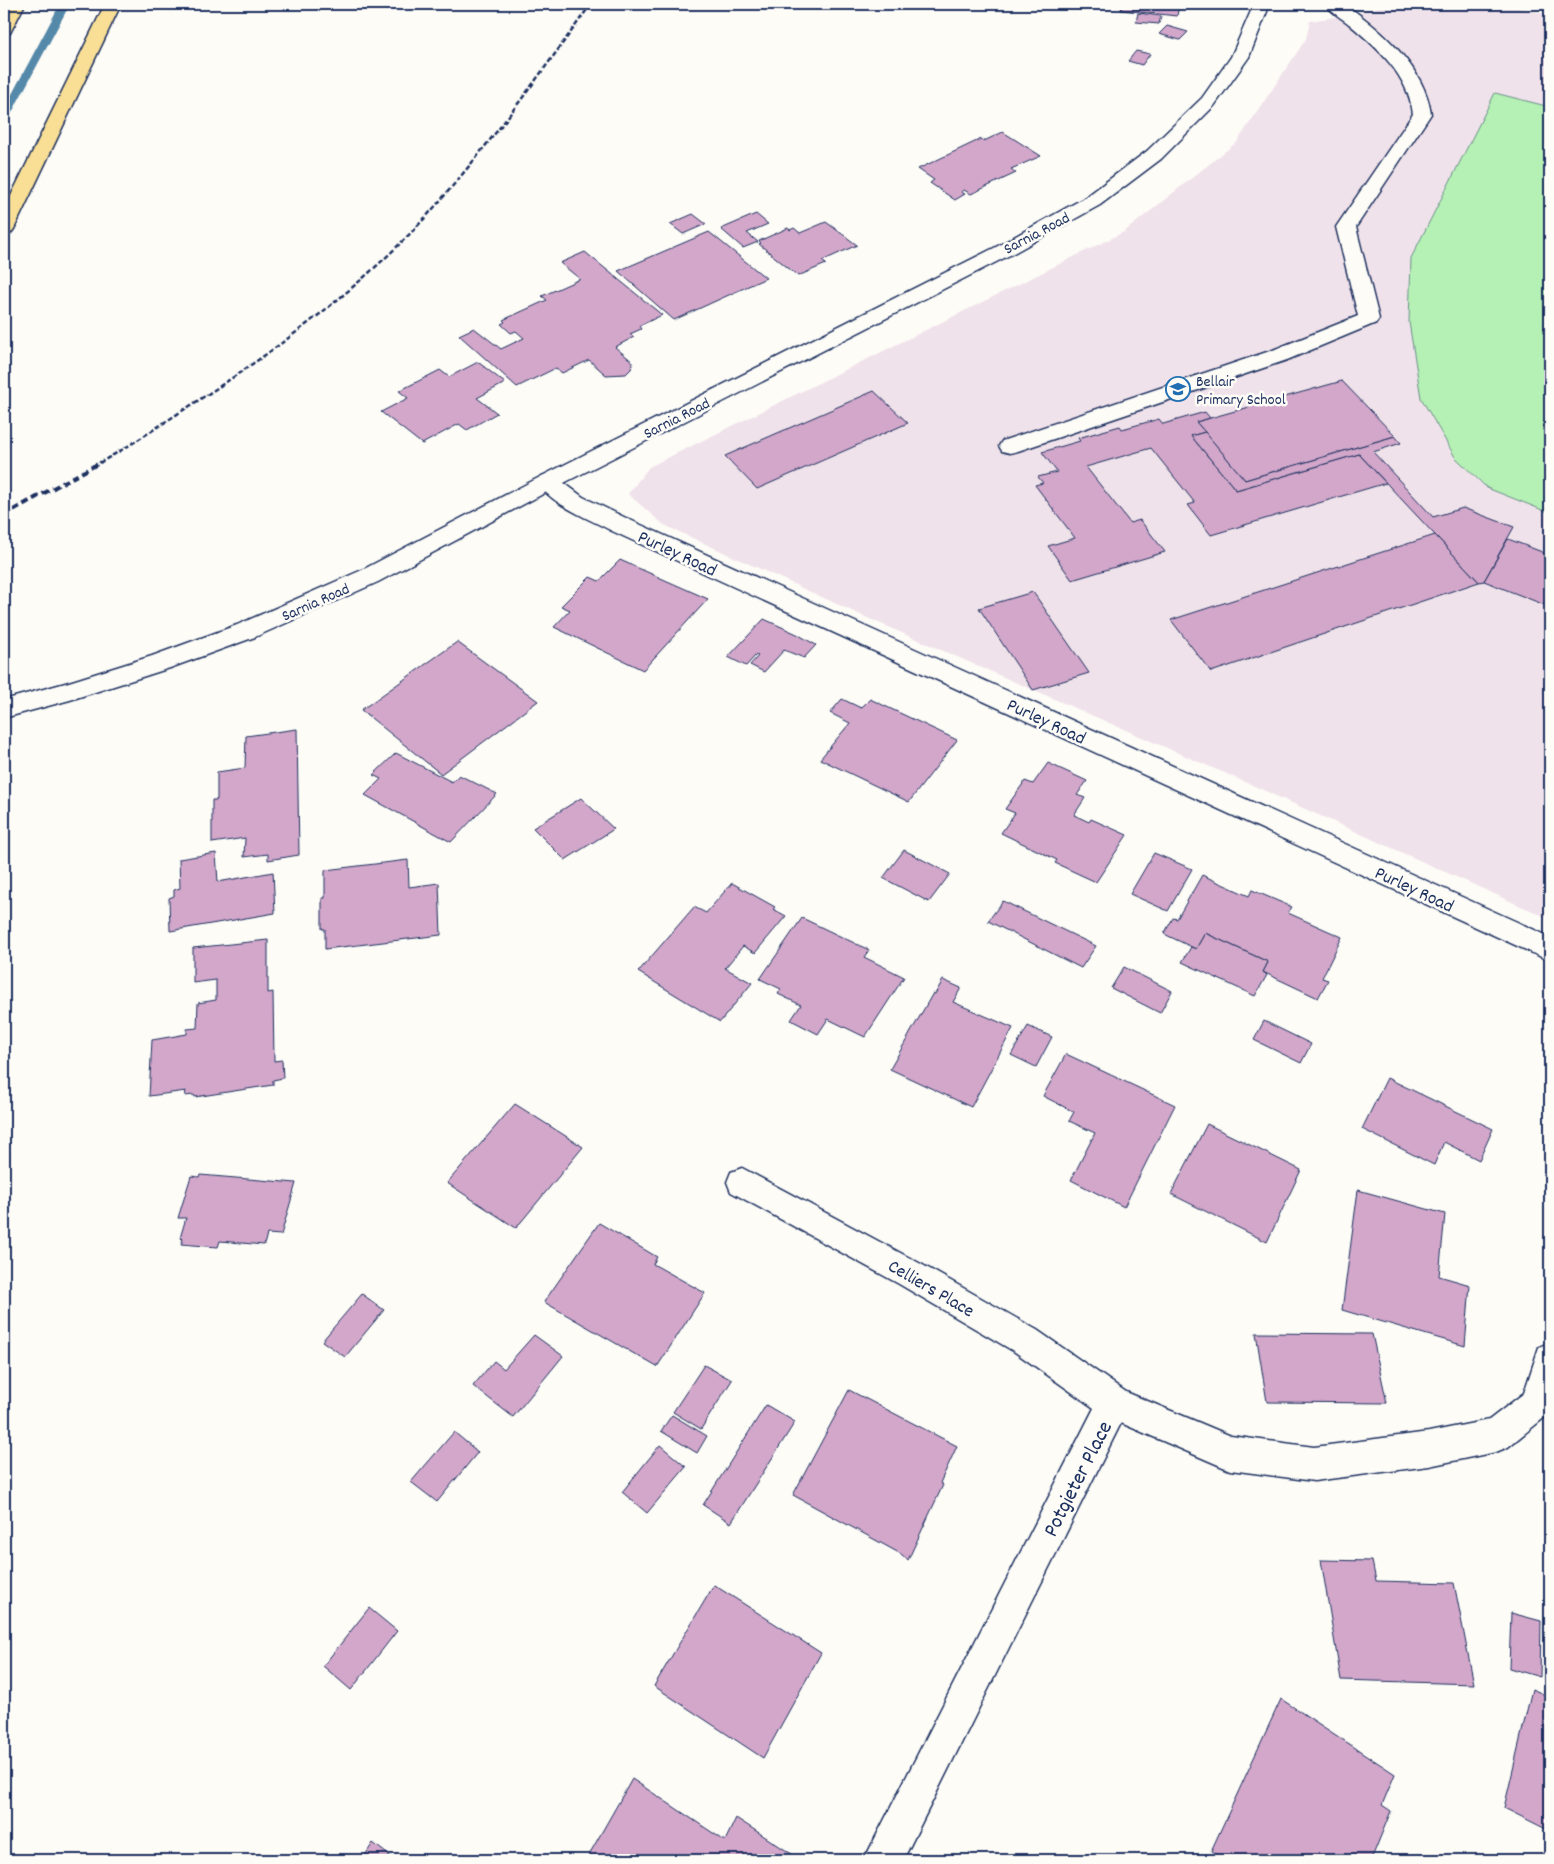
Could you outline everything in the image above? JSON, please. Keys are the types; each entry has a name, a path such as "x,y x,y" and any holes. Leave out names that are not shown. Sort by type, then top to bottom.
{"highway":[{"path":"4,29 17,4"},
{"path":"4,229 113,4"}],"street":[{"name":"Sarnia Road","path":"4,709 70,691 161,662 255,627 370,576 548,482 1003,250 1093,201 1154,155 1208,102 1240,56 1262,4"},
{"path":"1010,446 1280,355 1369,318 1346,227 1422,114 1417,91 1404,69 1383,46 1334,4"},
{"name":"Purley Road","path":"548,482 575,502 620,525 1550,950"},
{"name":"Celliers Place","path":"742,1182 1026,1340 1114,1403"},
{"name":"Potgieter Place","path":"883,1860 1114,1403 1230,1453 1314,1464 1429,1449 1496,1435 1538,1403 1550,1358"}],"shaded area":[{"name":"Bellair Primary School","path":"1385,4 1502,4 1550,15 1550,919 1252,785 863,616 664,525 628,494 649,467 1124,232 1237,142 1306,39 1310,21 1347,15"}],"green space":[{"path":"1495,93 1550,107 1550,513 1487,488 1455,457 1421,398 1409,322 1411,258"}],"building":[{"path":"1122,4 1179,4 1177,16 1121,10"},
{"path":"1138,13 1161,16 1159,24 1136,22"},
{"path":"1167,26 1188,32 1180,40 1159,34"},
{"path":"1136,51 1150,54 1142,65 1128,61"},
{"path":"1003,132 1041,156 1011,169 1016,173 971,194 964,190 961,192 965,194 955,200 930,183 934,180 918,169 981,139 984,141"},
{"path":"693,214 706,224 683,234 670,224"},
{"path":"756,214 768,224 747,233 758,242 743,248 721,229"},
{"path":"826,222 857,245 822,261 826,264 798,276 759,244 761,243 759,241 788,228 790,230 794,228 800,233"},
{"path":"709,232 766,278 674,320 618,271"},
{"path":"585,252 662,315 639,326 641,329 630,334 634,337 615,347 633,362 631,369 626,374 606,375 589,360 562,373 556,368 517,387 459,335 474,328 501,349 524,338 516,331 511,333 501,324 505,322 503,320 547,300 542,296 580,279 560,263"},
{"path":"478,362 505,383 477,398 497,413 467,430 459,424 422,444 381,412 408,398 399,391 440,370 449,377"},
{"path":"1342,381 1395,436 1245,480 1196,422"},
{"path":"874,391 908,423 757,489 725,456"},
{"path":"1205,412 1210,418 1196,422 1205,432 1191,436 1236,490 1359,454 1386,483 1211,535 1188,505 1195,503 1151,448 1086,467 1130,523 1140,520 1165,552 1072,580 1048,546 1075,538 1035,485 1043,483 1038,477 1057,472 1042,452 1080,441 1078,438 1120,426 1122,429 1159,419 1163,424"},
{"path":"1205,432 1245,480 1395,436 1401,443 1373,452 1433,517 1463,508 1514,527 1484,581 1479,582 1359,454 1236,490 1191,436"},
{"path":"1435,535 1479,582 1211,672 1171,620"},
{"path":"1508,539 1550,555 1550,607 1484,581"},
{"path":"620,560 708,599 643,670 554,627 570,610 561,606 590,577 599,581"},
{"path":"1033,592 1089,673 1033,690 979,608"},
{"path":"764,619 816,645 804,658 784,650 764,672 750,665 758,656 756,655 746,666 728,657"},
{"path":"457,642 538,701 441,774 361,710"},
{"path":"842,699 861,708 870,699 957,740 909,802 820,759 850,723 830,713"},
{"path":"297,729 299,855 268,860 268,854 244,857 245,838 212,843 212,800 217,800 217,772 245,768 246,736"},
{"path":"396,753 452,782 459,775 497,794 451,842 365,795 381,779 373,775"},
{"path":"1048,763 1087,781 1077,795 1085,798 1074,815 1089,822 1091,819 1127,835 1096,882 1055,863 1057,860 1001,833 1015,813 1005,809 1025,781 1033,784"},
{"path":"581,798 614,829 565,860 533,828"},
{"path":"904,850 950,874 929,902 883,878"},
{"path":"216,853 218,882 273,872 275,913 170,931 169,898 174,896 174,890 180,888 179,859"},
{"path":"1154,853 1192,869 1168,911 1130,894"},
{"path":"408,860 409,887 439,883 441,935 325,949 325,929 322,929 322,898 325,898 325,870"},
{"path":"1202,875 1249,896 1252,890 1292,907 1288,913 1342,937 1322,978 1328,980 1318,998 1263,972 1268,962 1205,933 1196,949 1164,934 1173,918 1177,919"},
{"path":"732,883 775,907 773,909 786,916 755,953 743,946 725,968 752,983 720,1022 638,972 694,907 706,913"},
{"path":"1003,901 1096,946 1081,968 988,921"},
{"path":"802,918 869,950 864,957 904,977 865,1037 828,1019 818,1034 791,1020 801,1005 778,994 781,989 760,979"},
{"path":"1205,933 1268,962 1263,972 1267,975 1255,996 1182,962 1191,947 1196,949"},
{"path":"268,940 268,993 273,992 274,1061 282,1060 283,1078 273,1080 273,1085 195,1097 194,1095 185,1096 186,1091 149,1096 152,1040 187,1034 187,1029 197,1028 198,1003 216,1000 216,980 193,983 193,948"},
{"path":"1124,967 1172,991 1160,1013 1111,988"},
{"path":"943,980 961,988 953,1002 1013,1028 971,1107 890,1069 933,993 935,994"},
{"path":"1264,1021 1311,1044 1301,1063 1254,1040"},
{"path":"1028,1026 1052,1037 1036,1067 1011,1055"},
{"path":"1066,1054 1175,1105 1124,1207 1071,1180 1095,1133 1069,1121 1074,1112 1043,1096"},
{"path":"1387,1078 1493,1129 1479,1160 1444,1142 1434,1165 1362,1129"},
{"path":"515,1104 583,1147 516,1228 447,1183"},
{"path":"1207,1124 1301,1170 1267,1242 1171,1194"},
{"path":"200,1175 296,1183 281,1235 267,1234 264,1245 220,1241 218,1247 181,1244 183,1239 180,1238 186,1218 178,1218 191,1176 199,1177"},
{"path":"1358,1190 1445,1214 1439,1276 1470,1285 1465,1346 1342,1310"},
{"path":"599,1223 657,1257 653,1264 705,1293 657,1367 544,1302"},
{"path":"362,1294 384,1310 345,1357 322,1341"},
{"path":"1256,1333 1372,1334 1387,1403 1267,1402"},
{"path":"534,1335 563,1356 513,1417 473,1386 494,1361 504,1369"},
{"path":"704,1365 732,1380 701,1429 673,1412"},
{"path":"849,1390 957,1446 940,1483 943,1485 908,1560 901,1554 793,1495"},
{"path":"766,1405 795,1422 731,1523 703,1505"},
{"path":"672,1415 707,1436 697,1453 661,1431"},
{"path":"454,1432 478,1452 437,1502 411,1482"},
{"path":"660,1445 686,1467 647,1513 622,1492"},
{"path":"1321,1560 1372,1561 1376,1581 1454,1583 1474,1684 1341,1680"},
{"path":"714,1585 821,1653 763,1758 654,1686"},
{"path":"369,1608 397,1631 351,1690 323,1666"},
{"path":"1511,1613 1541,1621 1540,1677 1509,1668"},
{"path":"1532,1689 1550,1697 1550,1809 1546,1829 1504,1808"},
{"path":"1281,1699 1395,1774 1382,1805 1391,1811 1371,1860 1224,1860 1211,1851"},
{"path":"632,1779 725,1841 736,1818 801,1860 586,1860"},
{"path":"373,1843 395,1860 362,1860"}],"waterway":[{"path":"4,118 65,4"}],"railway":[{"path":"99,463 248,367 314,319 346,293 405,239 432,210 494,135 591,4"},
{"path":"4,515 101,462"}],"place":[{"name":"Bellair Primary School","path":"1178,389"}]}
